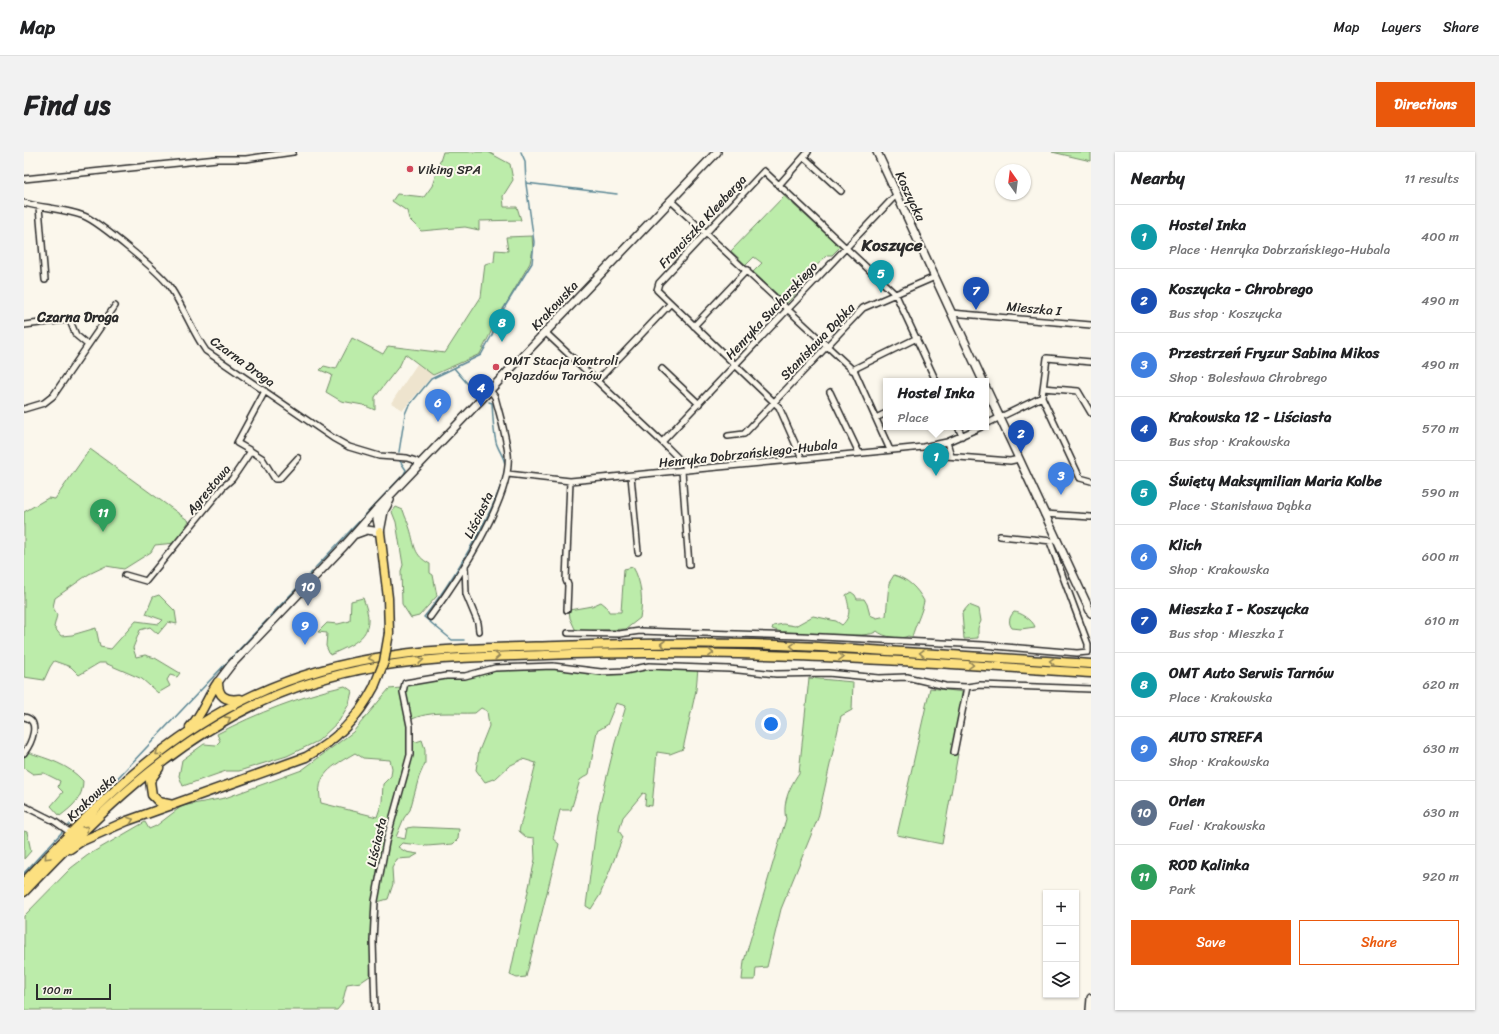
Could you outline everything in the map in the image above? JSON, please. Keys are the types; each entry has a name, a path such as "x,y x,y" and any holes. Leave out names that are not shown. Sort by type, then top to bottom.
{"main road":[{"name":"Krakowska","path":"218,682 231,665 359,528 717,152"},
{"name":"Koszycka","path":"877,152 982,378"},
{"path":"989,394 1044,514 1053,540 1091,614"},
{"name":"Krakowska","path":"380,532 384,511 394,492"},
{"path":"49,866 87,838 174,805 294,763 317,751 336,737 352,721 374,687 384,662 389,633 388,598 377,519 382,504"},
{"path":"359,528 371,526 380,532"},
{"path":"354,535 367,530 380,532"},
{"path":"218,682 220,694 226,700 242,699 307,674 361,660 408,652 466,648 632,644 745,644 1091,664"},
{"path":"24,892 115,801 168,757 195,738 262,701 309,683 363,668 425,660 632,652 753,653 1091,673"},
{"path":"180,737 200,717 212,690 218,682"},
{"path":"180,737 225,710 254,695"},
{"name":"Krakowska","path":"24,882 71,833 136,771 180,737"},
{"path":"174,805 159,802 155,799 150,790 150,781 156,771 195,738"},
{"path":"1090,1010 1091,998"}],"street":[{"path":"24,179 216,159 246,159 293,152"},
{"path":"779,184 808,152"},
{"path":"804,157 841,191"},
{"name":"Franciszka Kleeberga","path":"802,459 779,407 775,402 670,304 657,290 658,286 706,232 764,171 896,295"},
{"name":"Henryka Sucharskiego","path":"662,442 896,194"},
{"path":"670,200 747,270 852,370 890,450"},
{"name":"Czarna Droga","path":"24,203 78,214 97,223 165,280 177,297 196,336 206,351 333,438 349,447 379,456 407,458 420,465"},
{"path":"39,207 45,280"},
{"path":"694,326 747,270"},
{"name":"Stanisława Dąbka","path":"728,436 744,434 863,308 935,277"},
{"path":"896,295 935,378"},
{"path":"597,381 670,304"},
{"path":"24,409 39,405 53,396 115,306"},
{"name":"Mieszka I","path":"951,313 1091,325"},
{"path":"24,325 65,320 70,321 76,335 88,345"},
{"path":"545,332 684,464 689,565"},
{"path":"852,370 917,338"},
{"path":"1091,362 1046,358 1042,397 1080,478 1091,481"},
{"path":"662,369 699,404"},
{"path":"1043,388 1078,391 1091,413"},
{"name":"Liściasta","path":"430,617 448,593 496,510 508,474 508,454 495,397 490,390"},
{"path":"265,391 237,443 262,458 275,479 279,479 285,475 298,458"},
{"path":"830,392 859,453"},
{"path":"989,423 1042,397"},
{"path":"876,418 883,414"},
{"path":"959,430 962,436"},
{"name":"Henryka Dobrzańskiego-Hubala","path":"508,474 570,481 631,476 929,446 947,442 975,430"},
{"path":"947,442 951,456"},
{"path":"929,446 933,455 1010,461 1019,459"},
{"name":"Agrestowa","path":"125,574 146,581 223,487 232,479 251,451"},
{"path":"631,476 638,552"},
{"path":"567,610 570,481"},
{"path":"1044,514 1091,517"},
{"path":"568,633 619,634 640,631 802,636 983,645 1077,653 1088,652 1088,644 1053,540 1000,536"},
{"path":"465,564 466,594 478,623 479,630"},
{"name":"Liściasta","path":"375,1010 373,941 375,901 386,842 410,755 410,726 403,692 405,683 446,676 465,676 495,668 553,666 601,672 625,671 649,666 729,668 776,674 828,673 879,678 907,677 945,686 967,687"},
{"path":"954,752 967,687 980,685 1091,689"},
{"path":"24,717 33,722 34,727 31,744 24,753"},
{"path":"24,806 54,821 71,833"}],"shaded area":[{"path":"417,364 433,375 403,410 391,403"}],"green space":[{"path":"443,152 488,152 510,164 513,180 503,196 504,207 517,207 521,220 479,221 479,230 465,227 421,231 409,219 407,211 392,201 397,194 424,197 432,186"},
{"path":"1052,152 1091,152 1091,161"},
{"path":"784,196 840,247 832,255 827,255 800,283 801,288 787,303 753,272 762,263 754,257 746,265 731,251"},
{"path":"532,236 533,249 530,263 499,316 480,354 433,375 405,354 400,365 375,397 375,410 363,405 341,401 326,392 332,375 320,370 324,366 336,369 352,338 383,354 388,346 445,353 481,297 485,264 494,262 495,250 508,251 506,237"},
{"path":"90,449 189,521 175,543 155,545 151,552 124,569 106,566 89,574 55,598 53,607 57,615 54,627 61,636 72,635 96,628 100,647 111,649 136,621 159,624 163,620 146,614 153,597 159,595 175,611 177,624 168,622 158,634 150,627 140,630 133,648 136,657 145,655 155,658 180,673 177,677 170,675 167,680 170,686 158,693 142,679 105,663 99,663 79,675 71,667 54,661 44,680 24,677 24,512 48,498 55,499"},
{"path":"396,507 403,510 414,545 420,557 430,564 430,573 433,575 437,596 419,616 411,618 402,604 401,571 403,565 396,522 392,512"},
{"path":"633,567 641,592 640,618 626,629 579,631 575,629 570,618 569,610 592,606 601,602 606,606 609,612 621,612 624,569"},
{"path":"894,575 904,579 912,585 924,601 912,637 892,637 883,635 877,631 872,634 861,635 832,635 782,632 772,629 773,626 783,624 795,626 813,616 836,621 842,625 847,618 849,611 846,595 851,592 857,599 864,599 870,615 877,618 886,616 889,583"},
{"path":"363,598 367,610 368,620 367,628 363,635 350,645 330,655 326,646 327,633 318,632 327,623 338,624 350,621 351,601"},
{"path":"969,605 979,609 981,621 978,628 978,638 964,639 962,613"},
{"path":"1014,612 1020,613 1026,617 1034,624 1035,627 1021,629 1012,628 1010,620"},
{"path":"548,667 594,672 642,667 698,668 696,690 683,749 670,754 657,752 652,806 645,805 646,794 643,793 623,817 619,831 623,837 600,895 591,909 586,906 598,813 615,743 626,706 616,703 607,725 597,731 589,774 580,780 571,810 560,810 553,839 559,844 526,977 517,978 510,975 535,859 534,838 526,837 519,831 536,763 523,759 509,766 496,778 485,782 476,770 479,751 489,726 487,711 481,708 475,713 442,713 426,715 410,720 411,740 416,742 422,740 425,749 425,763 419,777 410,810 404,818 396,837 405,839 407,828 413,827 459,829 458,839 453,844 427,846 402,843 398,847 406,852 418,854 411,858 397,859 392,868 393,884 388,899 374,903 370,976 361,982 347,984 342,1004 337,1010 24,1010 24,916 71,868 88,855 145,822 149,829 156,826 182,806 225,798 302,770 353,732 389,689 401,688 404,681 463,677 494,669","holes":["355,753 363,758 390,760 392,768 391,776 383,784 382,802 377,817 321,803 320,785 327,772 339,762"]},
{"path":"809,678 853,682 852,710 841,716 818,818 781,909 767,967 756,968 755,980 742,980 744,961 786,819 786,801 793,783 799,773"},
{"path":"345,686 352,691 349,704 339,721 318,741 287,756 239,771 226,771 183,786 179,776 182,760 204,744 216,745 220,741 217,734 280,706"},
{"path":"930,688 964,692 953,749 950,752 958,754 942,844 897,835"},
{"path":"27,752 64,766 83,781 83,787 79,797 73,805 60,816 51,806 63,792 58,787 60,781 44,773 33,774 24,768 24,756"},
{"path":"24,831 27,832 31,851 24,859"}],"waterway":[{"path":"399,452 405,414 408,407 431,379 481,355 492,335 501,313 532,263 534,242 526,184 525,161 521,152"},
{"path":"526,183 617,194"},
{"path":"454,368 478,396"},
{"path":"464,640 452,640 424,617 446,586 473,543 495,499 502,480 505,462 496,442 492,403 489,402"},
{"path":"315,568 404,474 406,470 400,461"},
{"path":"302,583 312,572"},
{"path":"270,616 299,586"},
{"path":"68,826 111,785 267,620"},
{"path":"24,873 63,831"}],"place":[{"name":"Viking SPA","path":"410,169"},
{"name":"Święty Maksymilian Maria Kolbe","path":"881,293"},
{"name":"Mieszka I - Koszycka","path":"976,310"},
{"name":"OMT Auto Serwis Tarnów","path":"502,342"},
{"name":"OMT Stacja Kontroli Pojazdów Tarnów","path":"496,367"},
{"name":"Krakowska 12 - Liściasta","path":"481,407"},
{"name":"Klich","path":"438,422"},
{"name":"Koszycka - Chrobrego","path":"1021,453"},
{"name":"Hostel Inka","path":"936,476"},
{"name":"Przestrzeń Fryzur Sabina Mikos","path":"1061,495"},
{"name":"ROD Kalinka","path":"103,532"},
{"name":"Orlen","path":"308,606"},
{"name":"AUTO STREFA","path":"305,645"}],"district":[{"name":"Koszyce","path":"892,245"},
{"name":"Czarna Droga","path":"78,317"}]}
